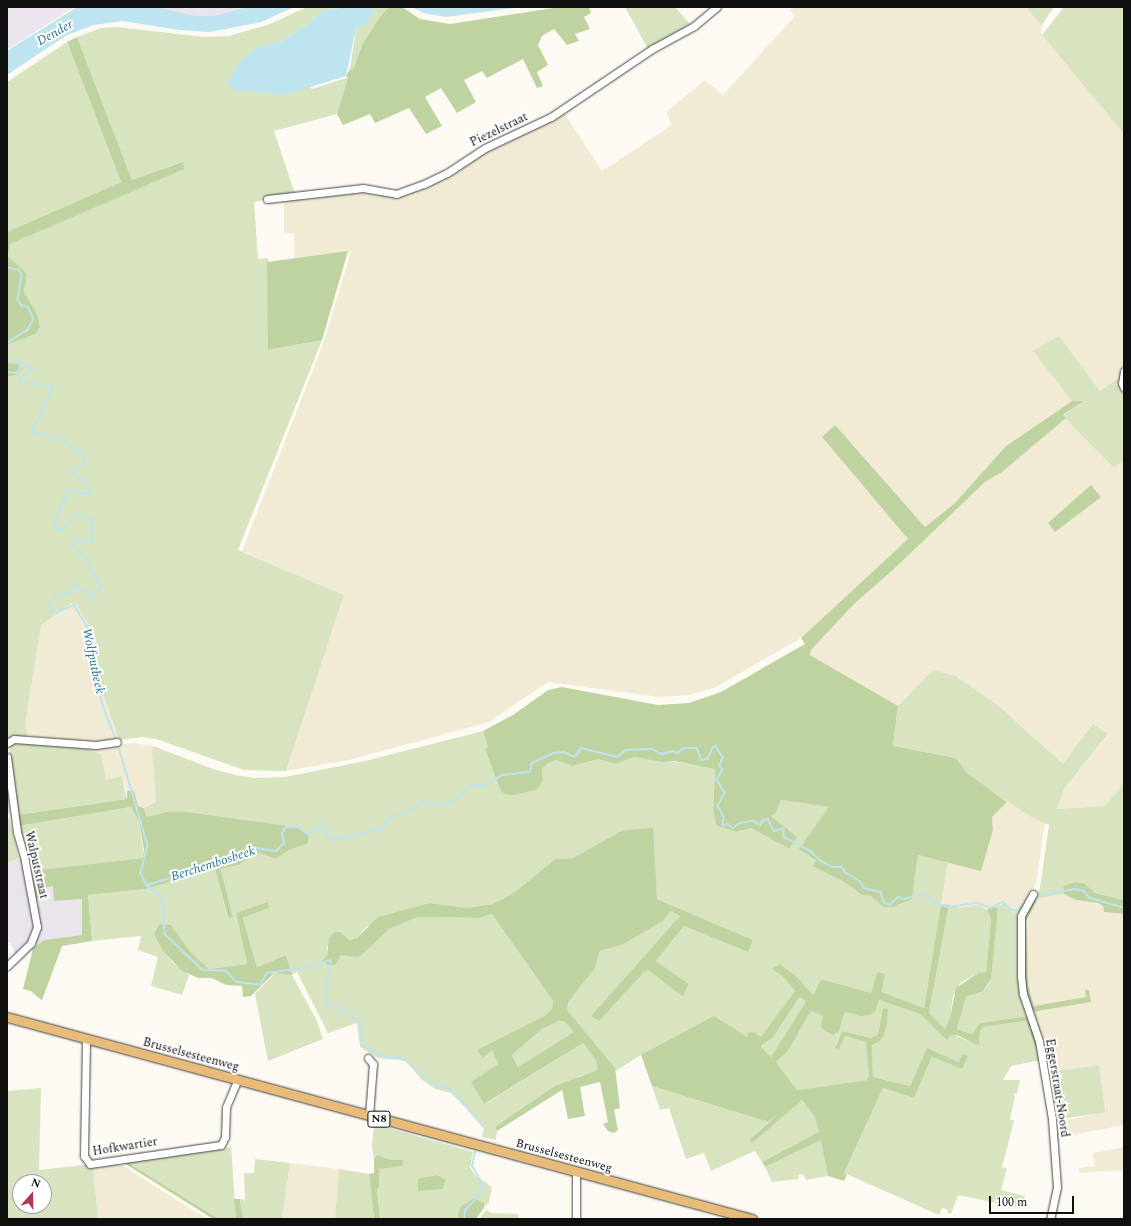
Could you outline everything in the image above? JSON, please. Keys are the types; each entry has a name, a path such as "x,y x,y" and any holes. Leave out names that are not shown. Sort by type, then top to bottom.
{"main road":[{"name":"Brusselsesteenweg","path":"7,1017 86,1040 752,1219"}],"street":[{"name":"Piezelstraat","path":"267,199 363,188 396,194 424,184 447,173 484,148 550,117 652,49 694,26 717,7"},
{"path":"1123,372 1124,388"},
{"path":"7,743 14,739 96,745 117,742"},
{"name":"Walputstraat","path":"7,757 16,832 24,856 37,927 32,943 7,966"},
{"name":"Eggerstraat-Noord","path":"1033,894 1021,916 1021,976 1023,994 1039,1040 1052,1119 1056,1187 1050,1219"},
{"name":"Hofkwartier","path":"86,1040 84,1156 90,1164 221,1145 225,1137 226,1107 238,1080"},
{"path":"368,1058 373,1064 369,1116"},
{"path":"576,1171 576,1219"}],"shaded area":[{"path":"7,7 74,7 7,50"},
{"path":"156,7 248,7 213,16 197,16"},
{"path":"792,7 1026,7 1041,26 1042,35 1124,134 1124,389 1117,379 1100,391 1059,336 1034,351 1072,401 1006,446 954,504 925,527 835,425 822,437 908,539 801,638 716,687 690,695 660,697 548,682 489,722 349,760 286,771 344,595 242,551 323,344 351,252 295,258 294,234 284,232 284,201 367,191 399,198 450,175 490,148 565,114 602,171 672,125 666,112 705,80 723,95 794,17 790,10"},
{"path":"1066,418 1114,468 1124,460 1124,783 1105,806 1057,809 1064,789 1108,735 1094,724 1064,765 999,706 956,676 933,670 898,706 810,655 811,650 854,604 895,568 985,482 1002,472"},
{"path":"72,603 75,603 89,625 95,670 119,740 99,742 28,736 25,726 41,625"},
{"path":"133,743 153,746 152,750 156,802 144,808 138,806 134,791 127,791 122,776 106,780 101,754 83,747"},
{"path":"7,774 10,812 7,816"},
{"path":"1007,802 1045,823 1036,884 1025,906 1018,913 1014,913 1002,904 987,910 977,905 960,908 941,904 948,862 981,870 993,830 992,817"},
{"path":"26,856 41,889 53,886 73,899 82,899 82,935 50,939 24,955 16,956 10,942 7,943 7,863"},
{"path":"1064,894 1076,899 1098,903 1103,906 1104,912 1124,914 1124,1125 1057,1138 1055,1122 1106,1112 1099,1065 1050,1073 1047,1053 1032,1012 1091,1002 1089,990 1086,997 1034,1006 1029,995 1026,952 1028,915 1037,900 1035,899"},
{"path":"1124,1147 1124,1170 1080,1173 1079,1168 1095,1166 1093,1153"},
{"path":"290,1163 339,1169 335,1219 282,1219"},
{"path":"120,1164 207,1219 98,1219 93,1167"}],"green space":[{"path":"307,7 345,7 322,11 306,25 280,42 258,47 312,89 349,77 337,114 274,131 295,194 254,202 258,259 268,258 268,350 322,340 238,550 344,595 286,771 244,770 156,739 142,737 119,740 95,670 89,625 75,603 72,603 41,625 25,726 28,736 7,737 7,377 17,375 18,364 7,361 7,345 34,334 29,303 24,293 27,274 8,256 9,244 185,169 181,162 132,180 77,37 101,28 117,27 204,37 229,36 270,24"},
{"path":"374,7 389,7 379,18 362,45 353,70 350,69 356,29 366,23 374,12"},
{"path":"389,7 402,7 420,19 450,24 560,7 589,7 591,13 584,17 590,29 575,34 579,41 567,45 554,29 542,36 538,45 548,65 537,72 543,86 537,88 523,59 487,78 482,71 464,80 476,102 457,113 441,88 425,97 442,126 426,134 409,108 375,123 370,114 343,125 337,114 348,78 346,76 350,69 353,70 362,45 379,18"},
{"path":"625,7 675,7 690,24 648,49"},
{"path":"1026,7 1054,7 1041,26"},
{"path":"1064,7 1124,7 1124,134 1042,35"},
{"path":"77,37 132,180 182,162 185,169 10,244 8,256 27,274 24,293 37,314 40,327 35,334 7,345 7,232 121,182 67,42"},
{"path":"67,42 121,182 7,232 7,82"},
{"path":"348,251 322,340 268,350 267,262"},
{"path":"1059,336 1100,391 1117,379 1124,392 1124,460 1114,468 1063,416 1084,401 1072,401 1033,351"},
{"path":"7,361 18,364 22,369 17,375 7,377"},
{"path":"1072,401 1084,401 1063,415 1066,418 1002,472 985,482 895,568 854,604 811,650 810,655 898,706 893,746 956,758 967,773 1007,802 992,817 993,830 981,871 918,855 912,899 894,907 883,907 871,896 862,895 844,882 812,866 816,860 799,849 829,807 781,800 776,813 771,816 797,837 789,849 751,828 736,832 716,825 713,810 715,769 674,761 662,762 635,757 615,764 598,759 572,766 556,760 549,763 542,769 543,781 536,790 513,795 504,794 499,787 485,749 488,747 483,731 513,715 548,690 562,687 658,705 689,703 721,692 805,644 801,638 908,539 822,437 835,425 925,527 954,504 1006,446"},
{"path":"1091,485 1101,497 1055,532 1048,523"},
{"path":"933,670 956,676 999,706 1063,764 1093,724 1108,734 1064,789 1057,809 1105,806 1124,783 1124,900 1094,893 1084,883 1075,882 1063,886 1064,894 1035,899 1040,888 1049,825 1033,818 979,783 967,773 956,758 893,746 898,706"},
{"path":"483,731 489,747 485,749 499,787 543,781 542,769 549,763 556,760 572,766 592,759 598,759 615,764 635,757 642,757 715,768 713,810 716,825 736,832 751,828 789,849 771,816 776,813 781,800 829,807 816,860 812,866 844,882 862,895 871,896 883,907 894,907 912,899 918,855 948,862 924,1008 882,992 885,974 877,972 871,993 821,979 813,995 796,976 780,964 771,969 782,976 795,991 761,1038 748,1037 641,1055 616,1071 566,1011 567,1002 595,968 600,951 622,945 663,921 671,911 680,916 644,959 642,974 648,970 683,997 689,984 656,961 684,926 748,952 753,940 657,899 655,871 621,831 573,858 555,859 515,892 493,904 467,908 430,903 366,927 357,938 350,940 340,932 327,947 327,956 338,960 341,955 362,955 389,929 418,917 479,918 492,914 553,1001 552,1009 544,1016 477,1050 492,1050 498,1064 485,1104 583,1043 597,1062 597,1070 580,1076 495,1127 497,1131 496,1140 482,1137 484,1127 451,1093 435,1089 421,1079 406,1061 378,1058 360,1047 357,1023 328,1033 297,972 292,975 317,1021 323,1039 268,1061 255,994 275,973 291,974 286,955 257,967 243,918 269,908 236,913 247,964 209,969 190,951 171,925 163,951 174,964 189,975 182,995 151,986 158,957 138,950 141,936 92,941 88,895 146,889 215,869 227,917 233,917 221,869 239,865 249,857 259,853 276,859 289,850 307,844 296,827 189,812 166,812 147,817 144,808 156,802 152,750 153,746 213,769 235,775 255,778 285,777 365,761"},
{"path":"17,743 83,747 101,754 106,780 122,776 127,799 17,815 9,751 11,746"},
{"path":"127,791 134,791 138,806 144,808 147,817 166,812 189,812 296,827 306,832 309,837 307,844 289,850 276,859 259,853 249,857 239,865 221,869 233,917 228,918 215,869 146,889 88,895 92,941 62,946 42,1000 31,991 23,989 33,949 44,940 82,935 82,899 54,901 53,886 41,889 43,898 35,899 30,871 143,858 144,850 139,821 131,807 19,826 17,815 127,799"},
{"path":"131,807 139,821 144,858 30,871 19,826"},
{"path":"9,818 19,858 7,863 7,819"},
{"path":"653,828 657,899 753,940 748,952 684,926 656,961 689,984 683,997 648,970 642,974 599,1021 591,1016 680,916 671,911 663,921 622,945 600,951 595,968 568,1002 567,1010 615,1068 620,1108 614,1110 618,1130 614,1133 608,1131 603,1124 608,1122 600,1082 580,1087 585,1116 568,1119 562,1090 497,1131 495,1127 555,1086 597,1070 597,1062 583,1043 484,1104 471,1082 498,1064 492,1050 483,1058 477,1050 544,1016 552,1009 553,1001 492,914 479,918 418,917 389,929 362,955 357,957 341,955 336,964 330,966 322,961 327,956 329,938 335,932 340,932 350,940 357,938 378,917 430,903 467,908 493,904 515,892 555,859 573,858 621,831","holes":["559,1021 564,1021 574,1032 518,1067 512,1055 542,1029"]},
{"path":"1075,882 1084,883 1095,893 1124,900 1124,914 1104,912 1103,906 1098,903 1076,900 1064,894 1063,886"},
{"path":"1035,899 1037,900 1026,921 1028,985 1034,1006 1086,997 1085,990 1089,990 1091,1002 1032,1012 1025,988 1022,919"},
{"path":"268,902 269,908 243,918 257,967 286,955 292,975 274,973 251,996 243,997 242,986 226,985 212,978 198,978 182,971 163,951 154,934 160,924 171,925 190,951 209,969 247,964 236,913"},
{"path":"941,904 949,905 929,1013 945,1029 950,1017 956,988 978,973 986,972 991,920 987,910 993,907 998,909 991,979 983,991 966,997 957,1029 972,1034 980,1023 1029,1016 1039,1046 1035,1047 1026,1021 983,1027 980,1032 979,1045 957,1035 951,1035 947,1040 920,1014 879,1000 875,1012 870,1015 860,1016 845,1012 839,1031 833,1035 821,1028 823,1016 811,1011 788,1051 776,1062 797,1090 867,1080 869,1075 866,1042 845,1036 839,1049 835,1048 842,1031 871,1038 878,1034 883,1008 888,1009 887,1024 884,1035 879,1042 872,1045 873,1077 910,1086 927,1048 958,1062 963,1054 968,1056 962,1069 932,1057 914,1098 883,1088 844,1173 847,1175 844,1181 828,1176 821,1140 765,1167 762,1162 819,1132 815,1117 802,1100 752,1143 750,1139 777,1115 768,1122 652,1086 641,1055 714,1016 747,1037 748,1033 754,1032 761,1037 795,991 782,976 771,969 780,964 796,976 813,995 821,979 871,993 877,972 885,974 882,992 924,1008","holes":["799,997 806,1001 771,1057 761,1047 774,1036"]},
{"path":"1004,904 1011,911 1018,913 1020,992 1029,1016 980,1023 972,1034 957,1029 966,997 983,991 990,982 998,910 993,907"},
{"path":"949,905 960,908 978,905 987,910 991,920 986,972 978,973 960,983 953,996 950,1017 945,1030 929,1013"},
{"path":"799,996 806,1001 771,1057 761,1048 774,1036"},
{"path":"879,1000 920,1014 932,1025 975,1044 979,1044 980,1032 983,1027 1026,1021 1035,1047 1039,1046 1041,1060 1011,1066 1003,1080 1020,1080 1017,1093 1013,1094 1015,1097 1010,1119 1014,1121 1002,1167 1007,1169 1001,1190 1025,1196 1021,1208 958,1195 951,1214 947,1213 948,1210 942,1208 939,1215 844,1173 883,1088 914,1098 932,1057 962,1069 958,1062 927,1049 910,1086 873,1077 872,1045 879,1042 883,1009 878,1034 871,1038 842,1031 835,1047 839,1049 844,1036 867,1042 869,1075 867,1080 797,1090 776,1062 788,1051 811,1011 823,1016 839,1031 845,1012 860,1016 875,1012"},
{"path":"559,1021 564,1021 575,1032 518,1067 512,1055 542,1029"},
{"path":"1099,1065 1106,1113 1056,1119 1049,1072"},
{"path":"652,1086 768,1122 750,1139 802,1100 815,1117 820,1132 762,1162 755,1151 711,1171 704,1153 686,1159 669,1108 660,1110"},
{"path":"41,1088 39,1170 83,1165 93,1167 98,1219 7,1219 7,1091"},
{"path":"374,1124 473,1152 470,1167 475,1175 492,1187 489,1202 484,1208 484,1203 460,1207 457,1219 380,1219 377,1188 379,1188 379,1168 403,1166 403,1160 391,1160 378,1155 374,1158 372,1147"},
{"path":"822,1139 828,1176 806,1180 803,1174 798,1175 799,1179 772,1182 765,1167"},
{"path":"231,1147 236,1219 219,1219 127,1162"},
{"path":"378,1155 391,1160 403,1160 403,1166 379,1169 379,1188 377,1189 380,1219 374,1219 369,1174 374,1173 374,1158"},
{"path":"255,1159 290,1163 282,1219 243,1219 240,1199 245,1200 244,1173 254,1173"},
{"path":"127,1162 219,1219 213,1219 124,1163"},
{"path":"339,1169 369,1174 374,1219 335,1219"},
{"path":"437,1175 446,1180 442,1189 418,1191 418,1179"},
{"path":"474,1198 484,1203 484,1208 476,1219 457,1219 460,1207"},
{"path":"234,1199 240,1199 243,1219 236,1219"},
{"path":"486,1210 492,1213 518,1214 519,1219 479,1219"}],"water":[{"name":"Dender","path":"77,7 156,7 197,16 213,16 248,7 294,7 261,22 210,32 179,30 122,21 94,25 67,35 7,75 7,51"},
{"path":"345,7 374,7 374,12 366,24 356,29 346,76 284,95 233,90 228,81 241,60 258,47 280,42 306,25 322,11"},
{"path":"412,7 522,7 446,17 423,13"}],"waterway":[{"name":"Wolfputbeek","path":"7,267 19,270 22,275 18,299 21,305 28,307 34,319 28,330 7,343"},
{"name":"Wolfputbeek","path":"7,362 21,363 33,369 20,379 20,383 53,385 41,416 33,428 34,433 59,438 86,456 85,464 71,472 89,486 90,490 88,494 68,490 55,528 62,530 77,515 92,519 93,542 75,540 72,545 87,559 91,570 102,586 94,597 74,585 70,593 55,597 50,606 51,610 56,613 74,605 87,626 93,671 106,714 117,740"},
{"path":"7,372 17,373 20,368 18,363"},
{"name":"Wolfputbeek","path":"118,744 148,845 141,874 147,885 163,898 165,934 203,970 226,971 237,982 260,985 267,973 304,968 331,960 331,970 325,993 328,1004 343,1009 362,1024 362,1045 385,1057 403,1058 431,1082 452,1090 483,1126"},
{"name":"Berchembosbeek","path":"147,885 251,853 255,848 276,851 284,843 282,834 286,827 298,827 309,835 315,828 325,825 328,828 326,835 329,838 346,838 384,828 386,820 412,809 422,801 430,805 448,804 458,798 471,785 486,785 502,775 530,772 532,763 553,753 564,752 575,757 581,748 617,757 626,750 653,749 662,754 673,751 677,753 684,748 697,748 702,760 708,758 713,747 716,746 723,757 720,766 723,770 717,780 725,793 718,806 724,817 723,825 728,824 733,828 740,823 753,821 760,825 763,820 768,819 774,831 784,828 784,837 812,852 821,861 833,867 842,867 846,873 860,881 864,888 881,892 884,902 890,905 898,897 904,899 917,895 925,895 935,903 948,907 978,903 991,908 1003,902 1012,910 1017,911 1027,900"},
{"name":"Berchembosbeek","path":"1034,897 1076,889 1084,891 1090,898 1124,908"},
{"name":"Wolfputbeek","path":"464,1219 465,1210 477,1198 480,1191 480,1180 472,1166 475,1152"}]}
